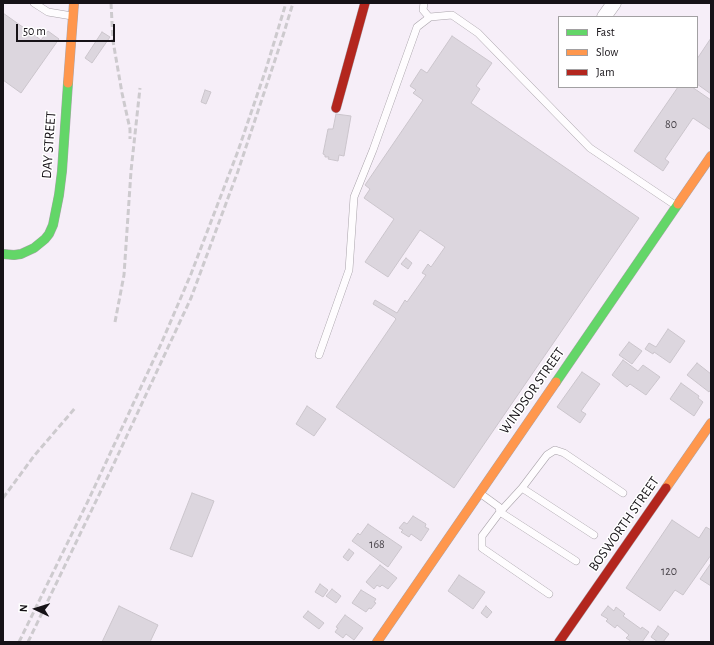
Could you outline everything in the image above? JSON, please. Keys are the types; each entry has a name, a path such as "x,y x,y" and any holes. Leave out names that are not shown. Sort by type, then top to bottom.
{"street":[{"name":"DAY STREET","path":"3,254 14,255 28,252 45,239 53,225 62,171 74,3"},
{"path":"336,108 365,3"},
{"path":"605,16 614,3"},
{"name":"WINDSOR STREET","path":"377,642 711,156"},
{"name":"BOSWORTH STREET","path":"559,642 711,423"}],"lane":[{"path":"34,3 48,12 73,16"},
{"path":"424,3 423,10 429,18"},
{"path":"319,355 349,270 354,197 373,150 417,27 430,17 452,15 478,33 590,148 677,206"},
{"path":"549,594 482,548 482,536 547,455 556,450 564,453 623,493"},
{"path":"522,488 594,535"},
{"path":"480,493 499,507 500,512 576,561"}],"building":[{"path":"3,13 41,40 48,31 59,39 21,93 3,80"},
{"path":"102,32 110,37 92,63 85,58"},
{"path":"452,36 492,63 476,86 480,89 471,103 639,218 454,488 336,407 396,319 373,304 375,300 397,313 405,300 407,302 426,275 422,273 428,264 431,267 445,247 420,230 388,277 365,262 394,219 364,198 370,189 365,185 423,100 413,93 416,90 410,86 421,69 427,73"},
{"path":"711,38 711,94 698,85 698,58"},
{"path":"677,88 693,88 711,100 711,130 693,118 665,159 669,162 663,171 634,151"},
{"path":"205,90 211,92 206,104 201,102"},
{"path":"336,114 351,116 344,156 339,155 338,161 328,159 329,157 325,157 323,154 328,129 333,129"},
{"path":"406,258 412,263 408,269 401,264"},
{"path":"668,329 685,341 670,363 654,352 653,354 645,349 649,343 656,347"},
{"path":"629,342 642,351 632,364 619,355"},
{"path":"623,360 638,371 643,365 660,377 646,395 630,384 627,387 612,375"},
{"path":"697,363 711,374 711,389 709,392 687,375"},
{"path":"582,372 600,384 581,411 586,414 580,423 557,407"},
{"path":"681,383 699,396 698,398 703,402 694,416 670,399"},
{"path":"307,406 326,419 314,436 296,424"},
{"path":"192,493 214,501 192,557 170,549"},
{"path":"413,516 426,524 425,527 429,529 421,541 411,534 409,537 401,532 403,530 399,528 404,522 407,524"},
{"path":"672,520 699,538 706,527 711,530 711,555 683,595 675,590 660,611 626,588"},
{"path":"368,524 402,547 388,567 352,541 358,533 360,535"},
{"path":"349,549 354,553 348,561 343,557"},
{"path":"711,563 711,586 700,579"},
{"path":"380,565 397,578 388,589 382,585 380,587 377,585 374,589 366,582"},
{"path":"459,575 485,592 473,609 448,591"},
{"path":"320,584 328,590 323,597 315,592"},
{"path":"332,589 341,596 336,603 326,596"},
{"path":"361,590 376,599 374,602 376,603 366,612 352,603"},
{"path":"119,606 158,625 150,642 102,642"},
{"path":"486,606 492,612 487,618 481,613"},
{"path":"608,606 614,611 616,607 625,614 623,616 641,629 642,627 649,632 642,642 632,642 626,638 629,635 617,625 615,628 606,621 608,619 601,615"},
{"path":"308,611 324,623 319,629 303,617"},
{"path":"345,615 363,628 354,640 346,634 343,638 335,632 338,628 336,627"},
{"path":"658,626 669,634 663,642 658,642 651,637"}],"railway":[{"path":"111,3 113,41 130,129 130,139"},
{"path":"19,642 88,501 161,344 191,274 238,151 266,69 286,3"},
{"path":"28,642 110,472 191,298 238,171 293,3"},
{"path":"115,322 124,275 131,171 140,88"},
{"path":"3,498 34,456 76,407"}],"traffic: fast":[{"path":"3,254 21,254 34,248 45,239 53,225 62,171 68,83"},
{"path":"556,382 678,204"}],"traffic: slow":[{"path":"68,83 74,3"},
{"path":"678,204 711,156"},
{"path":"377,642 556,382"},
{"path":"666,488 711,423"}],"traffic: jam":[{"path":"336,108 365,3"},
{"path":"559,642 666,488"}]}
